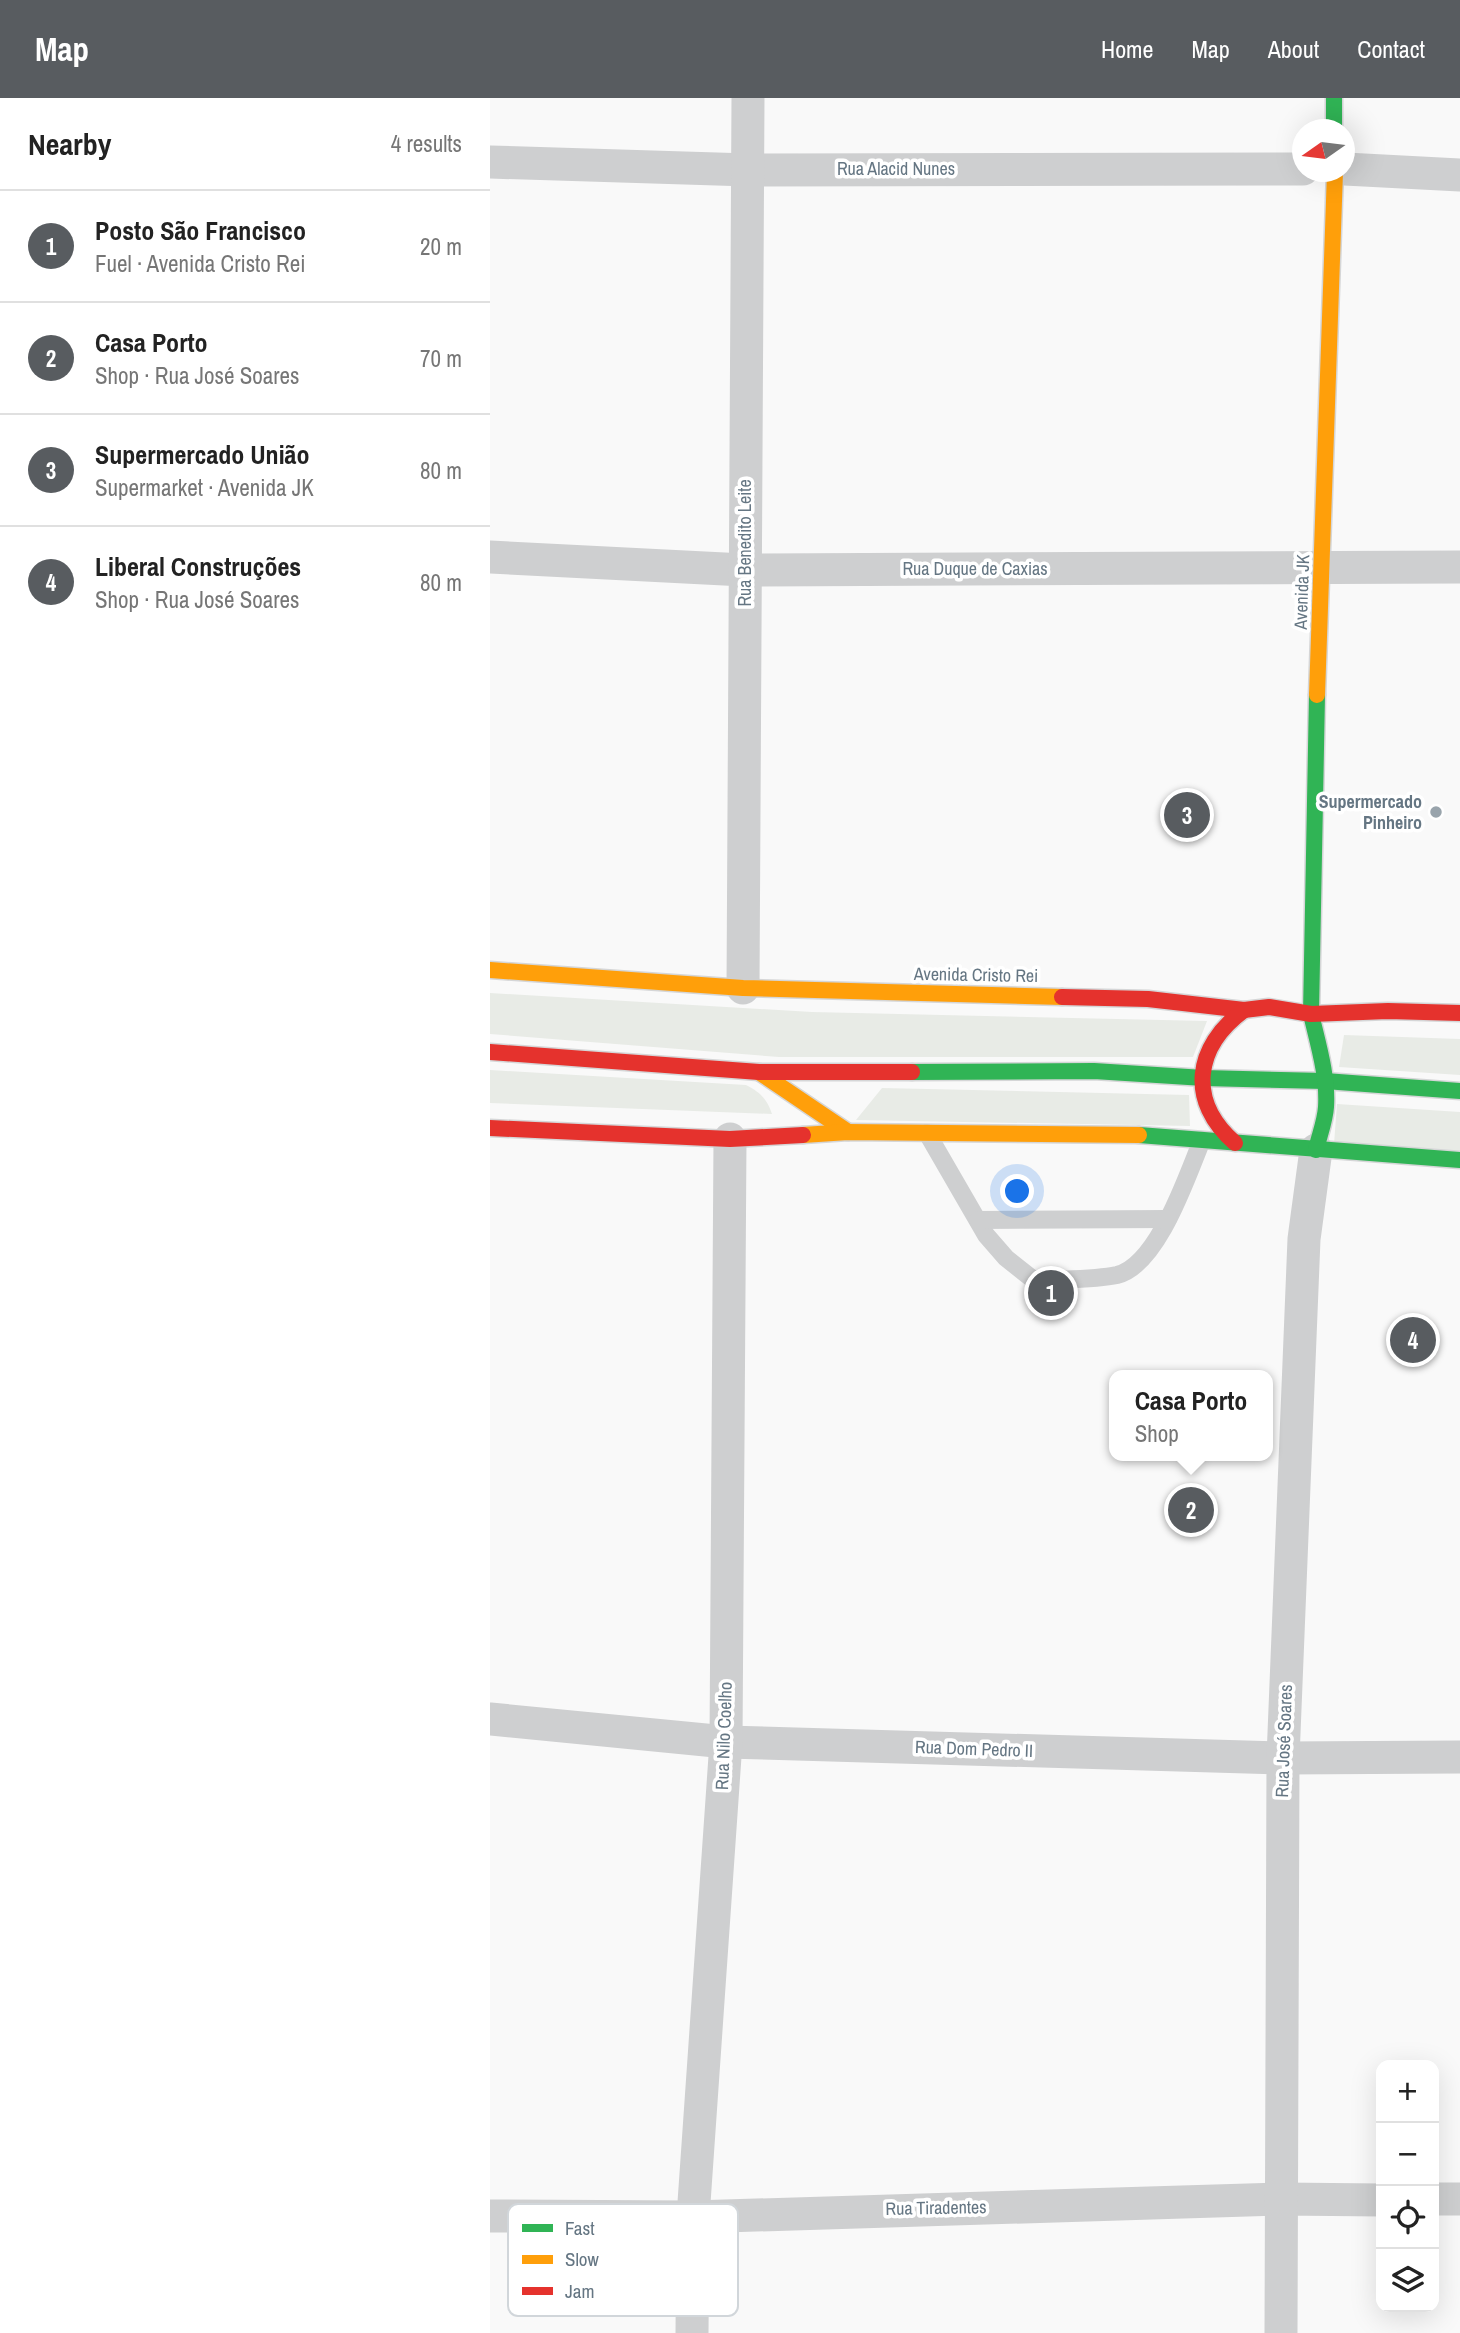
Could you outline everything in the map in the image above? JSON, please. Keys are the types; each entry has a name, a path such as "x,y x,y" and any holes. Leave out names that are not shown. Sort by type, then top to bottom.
{"main road":[{"path":"1334,98 1334,119"},
{"name":"Avenida JK","path":"1316,1150 1326,1107 1325,1081 1311,1014 1313,783 1323,567 1335,182"},
{"name":"Avenida Cristo Rei","path":"490,970 743,988 1092,997 1205,1004 1244,1010 1259,1007 1311,1014 1375,1011 1460,1013"},
{"path":"1235,1143 1224,1136 1214,1124 1203,1089 1203,1078 1209,1046 1226,1022 1244,1010"},
{"path":"490,1052 758,1072 1094,1071 1203,1078 1325,1081 1460,1091"},
{"path":"758,1072 848,1132"},
{"path":"490,1128 730,1139 848,1132 1132,1134 1460,1160"}],"street":[{"name":"Rua Benedito Leite","path":"743,988 748,98"},
{"name":"Rua Alacid Nunes","path":"490,162 749,170 1292,169"},
{"path":"1355,170 1460,175"},
{"name":"Rua Duque de Caxias","path":"490,557 744,570 1460,567"},
{"name":"Rua Nilo Coelho","path":"694,2204 726,1742 730,1139"},
{"name":"Rua José Soares","path":"1281,2333 1283,1758 1304,1239 1316,1150"},
{"name":"Rua Dom Pedro II","path":"490,1718 726,1742 1283,1758 1460,1757"},
{"name":"Rua Tiradentes","path":"738,2216 1282,2199 1376,2200"},
{"path":"1439,2199 1460,2199"},
{"name":"Rua Tiradentes","path":"490,2216 508,2216"}],"lane":[{"path":"927,1133 986,1235 1006,1258 1035,1281 1119,1275 1144,1258 1168,1219 1202,1140"},
{"path":"978,1220 1168,1219"}],"shaded area":[{"path":"490,993 812,1012 1207,1021 1193,1057 779,1057 490,1034"},
{"path":"1344,1035 1460,1039 1460,1075 1339,1067"},
{"path":"490,1070 746,1085 762,1096 772,1114 490,1103"},
{"path":"882,1088 1189,1095 1190,1126 856,1120"},
{"path":"1337,1104 1460,1112 1460,1151 1334,1144"}],"traffic: fast":[{"path":"1334,98 1334,119"},
{"path":"1316,1150 1326,1107 1322,1060 1311,1014 1317,695"},
{"path":"912,1072 1094,1071 1204,1078 1325,1081 1460,1091"},
{"path":"1139,1135 1460,1160"}],"traffic: slow":[{"path":"1317,695 1335,182"},
{"path":"490,970 743,988 1062,997"},
{"path":"759,1072 848,1132"},
{"path":"803,1135 848,1132 1139,1135"}],"traffic: jam":[{"path":"1062,997 1148,999 1244,1010 1269,1007 1311,1014 1388,1011 1460,1013"},
{"path":"1235,1143 1209,1110 1203,1075 1215,1040 1244,1010"},
{"path":"490,1052 759,1072 912,1072"},
{"path":"490,1128 730,1139 803,1135"}],"place":[{"name":"Supermercado Pinheiro","path":"1436,812"},
{"name":"Supermercado União","path":"1187,815"},
{"name":"Posto São Francisco","path":"1051,1293"},
{"name":"Liberal Construções","path":"1413,1340"},
{"name":"Casa Porto","path":"1191,1510"}]}
